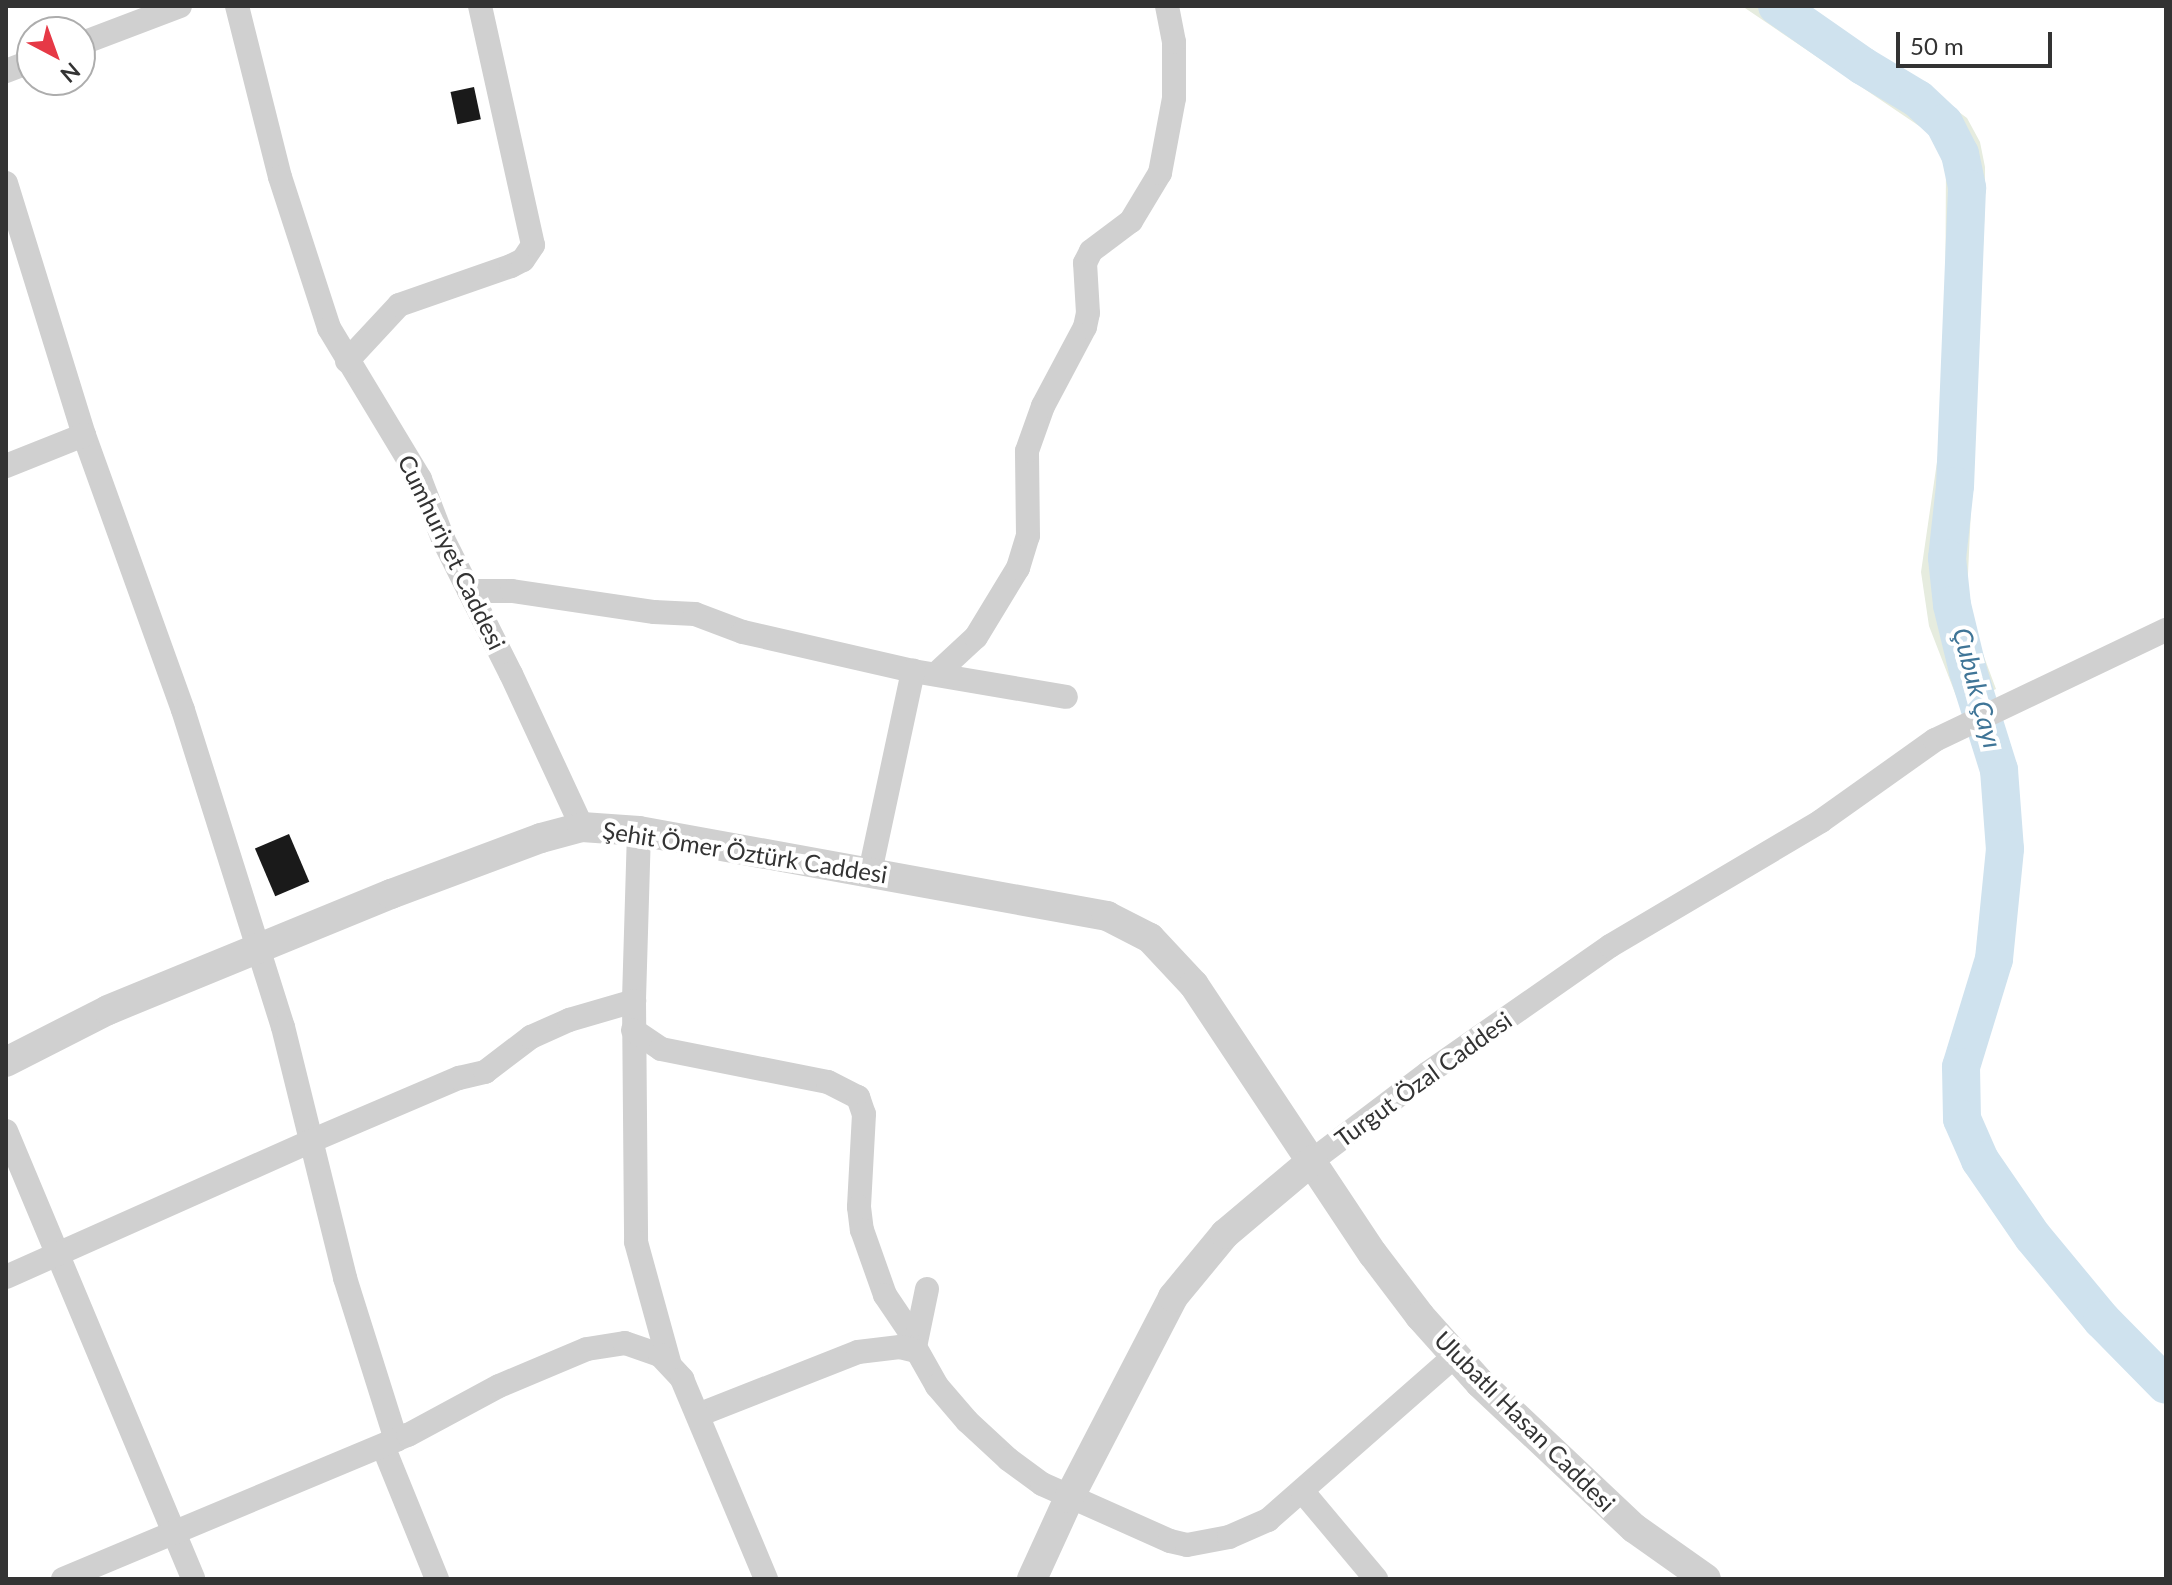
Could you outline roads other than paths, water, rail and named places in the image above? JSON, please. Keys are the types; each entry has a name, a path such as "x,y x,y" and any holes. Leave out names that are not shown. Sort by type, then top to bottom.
{"street":[{"path":"96,38 180,6"},
{"name":"Cumhuriyet Caddesi","path":"237,6 283,189 329,328 420,479 439,530 582,827"},
{"path":"347,361 399,305 511,266 523,260 533,245 480,6"},
{"path":"870,872 924,673 976,637 1018,568 1028,536 1027,451 1043,406 1085,327 1088,313 1085,263 1091,251 1131,221 1160,173 1174,98 1174,42 1167,6"},
{"path":"6,183 17,253 183,710 283,1027 345,1278 390,1443 437,1579"},
{"path":"6,466 84,435"},
{"path":"469,591 512,591 654,612 695,614 743,632 924,673 1066,697"},
{"name":"Turgut Özal Caddesi","path":"1032,1579 1144,1348 1189,1274 1244,1217 1428,1073 1610,946 1821,821 1908,757 1966,724 2166,630"},
{"name":"Şehit Ömer Öztürk Caddesi","path":"6,1062 108,1010 452,870 541,838 582,827 639,831 1080,909 1132,926 1170,956 1194,985 1313,1160"},
{"path":"639,831 633,1030 637,1121 636,1242 669,1362"},
{"path":"6,1277 311,1141 459,1078 485,1072 515,1046 556,1026 634,1001"},
{"path":"633,1030 661,1049 828,1082 858,1097 864,1114 859,1207 862,1230 885,1295 951,1403 991,1444 1042,1484 1170,1541 1187,1545 1247,1532 1268,1520 1455,1356"},
{"path":"6,1131 193,1579"},
{"name":"Ulubatlı Hasan Caddesi","path":"1313,1160 1373,1254 1455,1356 1509,1412 1634,1528 1706,1579"},
{"path":"915,1345 927,1289"},
{"path":"63,1579 390,1443 499,1386 587,1349 625,1343 647,1349 669,1362 682,1379 766,1579"},
{"path":"698,1415 858,1352 915,1345"},
{"path":"1303,1492 1376,1579"}],"waterway":[{"name":"Çubuk Çayı","path":"1777,6 1863,66 1918,99 1944,123 1960,154 1967,188 1955,486 1947,558 1952,605 1968,671 1999,770 2005,849 1994,959 1961,1067 1962,1119 1980,1160 2033,1237 2102,1320 2166,1385"}]}
